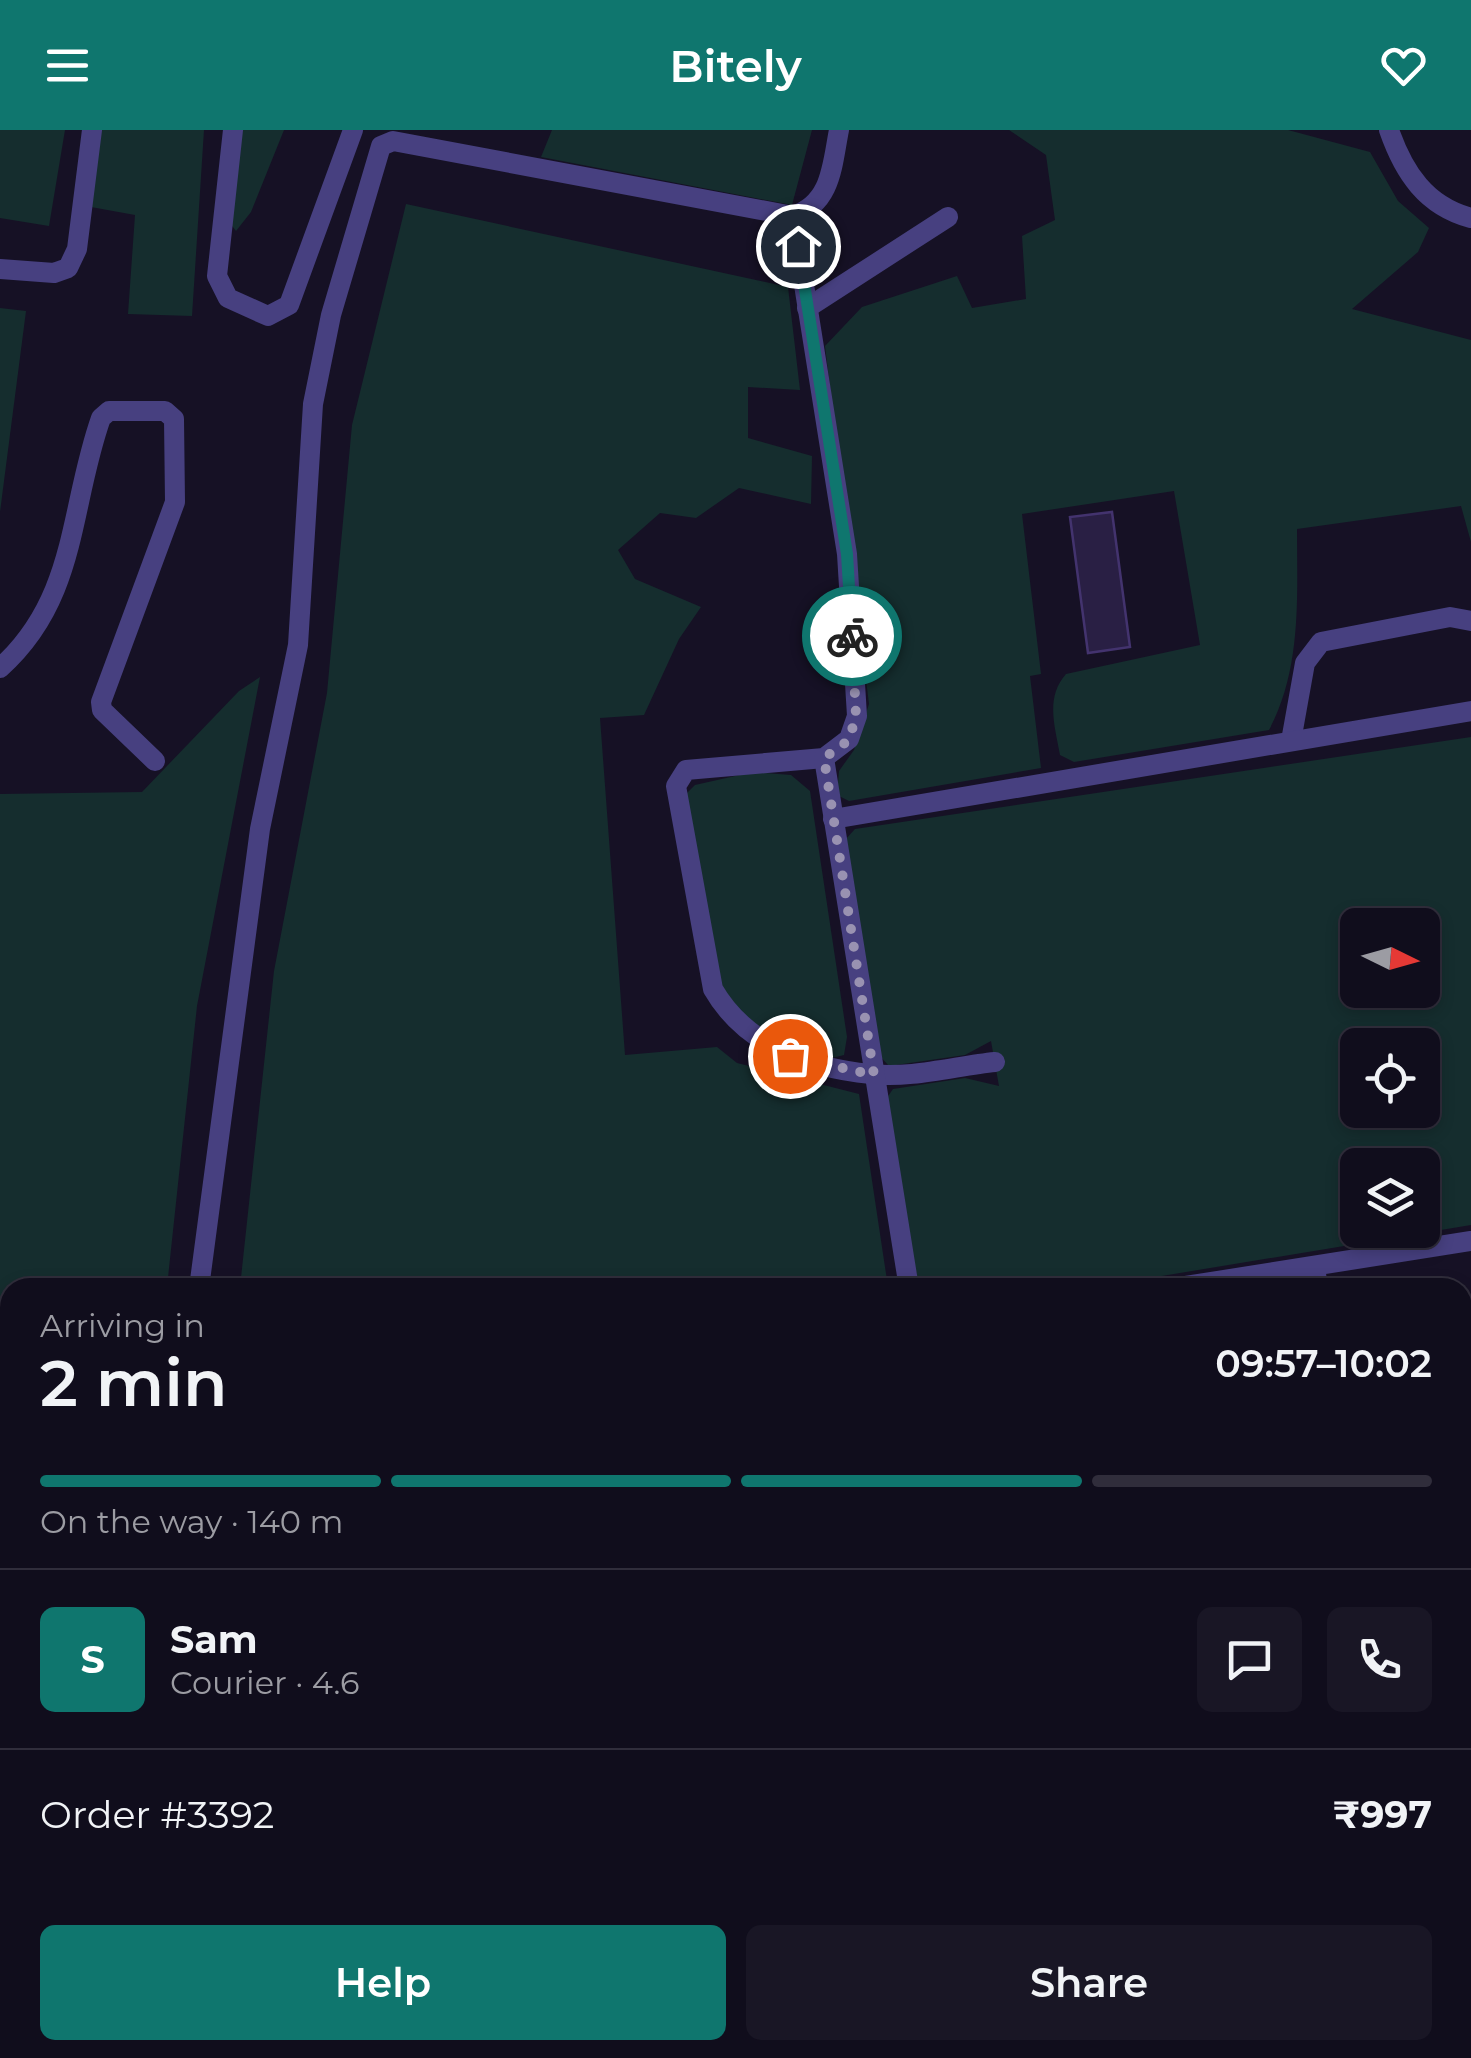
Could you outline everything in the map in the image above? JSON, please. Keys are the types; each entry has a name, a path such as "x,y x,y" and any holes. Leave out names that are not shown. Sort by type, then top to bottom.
{"street":[{"path":"0,269 54,273 68,268 77,249 92,130"},
{"path":"233,130 217,276 228,298 268,316 290,305 353,130"},
{"path":"200,1278 260,829 298,645 313,404 331,315 381,146 393,141 793,216 810,210 820,201 828,184 839,130"},
{"path":"1389,130 1408,172 1427,197 1448,212 1471,218"},
{"path":"793,216 847,554 856,716 849,740 824,758 686,770 676,786 713,989 727,1013 749,1034 790,1056 874,1075 995,1062"},
{"path":"808,308 948,217"},
{"path":"0,668 16,654 54,595 72,545 101,418 109,411 165,412 174,419 175,502 101,702 102,710 156,761"},
{"path":"1291,740 1305,664 1320,642 1450,617 1471,622"},
{"path":"834,818 1471,711"},
{"path":"824,758 907,1278"},
{"path":"1316,1277 1471,1241"}],"green space":[{"path":"0,130 65,130 49,226 0,218"},
{"path":"100,130 204,130 192,316 128,314 135,215 91,207"},
{"path":"234,130 284,130 251,212 236,231 226,218"},
{"path":"552,130 812,130 792,205 541,157"},
{"path":"1009,130 1288,130 1370,152 1398,201 1429,228 1418,252 1352,309 1471,340 1471,542 1461,506 1297,529 1297,606 1292,657 1280,706 1269,730 1074,762 1060,755 1054,723 1056,693 1066,674 1200,645 1174,491 1022,514 1041,674 1030,676 1041,768 849,801 837,795 839,771 854,750 869,704 825,346 862,307 957,276 972,308 1026,299 1022,236 1055,220 1046,155"},
{"path":"406,204 788,287 800,390 748,387 748,438 812,456 811,504 739,488 696,518 660,513 618,550 635,579 701,607 679,639 644,715 600,718 625,1055 717,1047 737,1063 859,1094 887,1278 241,1278 274,971 327,693 352,425"},
{"path":"0,308 26,311 0,512"},
{"path":"260,677 197,1006 168,1278 0,1278 0,794 142,792 239,691"},
{"path":"1471,737 1471,1225 1440,1230 1440,1148 1340,1148 1340,1247 1150,1278 917,1278 884,1102 893,1089 965,1078 999,1086 991,1041 965,1055 889,1066 877,1053 845,840 855,829"},
{"path":"753,772 791,775 810,791 847,1037 844,1055 824,1060 748,1020 716,989 683,797 695,785"}],"building":[{"path":"1112,512 1130,647 1088,653 1070,517"}],"way so far":[{"path":"790,1056 874,1075 824,758 849,740 853,731 856,716 852,636"}],"route":[{"path":"798,246 847,554 852,636"}]}
